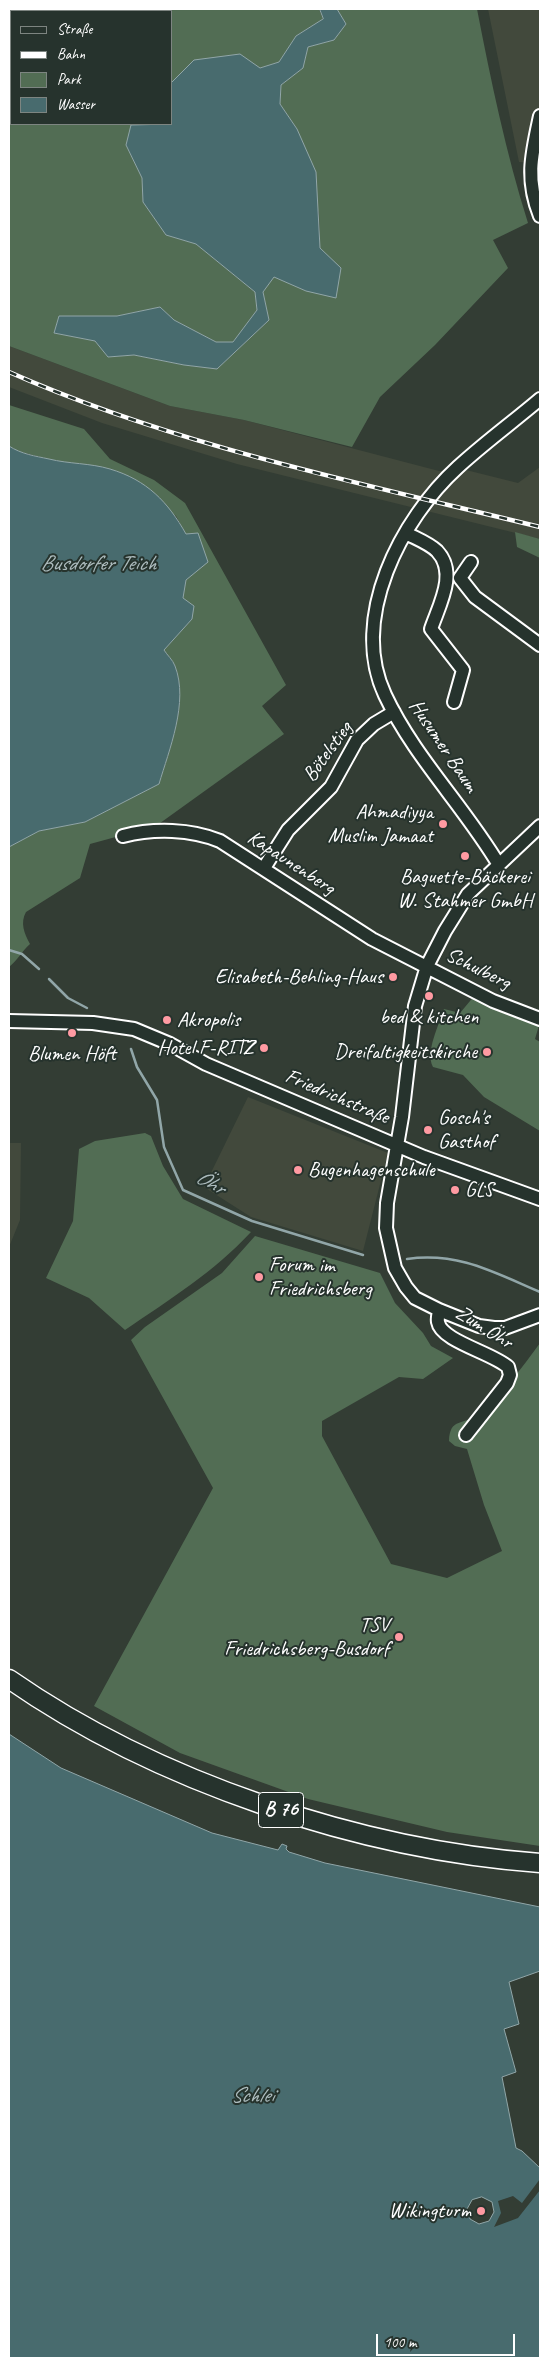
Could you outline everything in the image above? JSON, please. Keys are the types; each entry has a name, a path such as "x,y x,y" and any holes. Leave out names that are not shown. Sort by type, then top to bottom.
{"highway":[{"name":"B 76","path":"9,1679 40,1701 126,1747 162,1765 239,1797 370,1836 473,1856 540,1863"},
{"name":"B 76","path":"9,1691 67,1727 122,1756 158,1774 234,1805 366,1845 472,1866 540,1872"}],"street":[{"path":"540,116 530,174 535,204 540,216"},
{"name":"Husumer Baum","path":"499,865 484,840 424,760 394,712 384,692 374,654 375,609 386,572 406,533 424,505 457,467 540,400"},
{"path":"406,533 436,550 446,565 447,583 431,629 463,670 454,702"},
{"path":"471,562 460,578 475,597 540,645"},
{"name":"Bötelstieg","path":"264,868 288,830 331,787 357,740 374,724 394,712"},
{"path":"397,1144 415,1006 427,966 445,931 468,894 530,838 540,826"},
{"name":"Kapaunenberg","path":"124,836 134,833 164,832 202,834 220,841 372,939 427,966"},
{"path":"530,838 540,846"},
{"name":"Schulberg","path":"427,966 493,1001 540,1019"},
{"name":"Friedrichstraße","path":"9,1020 121,1026 170,1044 214,1067 424,1157 540,1200"},
{"name":"Zum Öhr","path":"397,1144 387,1203 386,1228 391,1258 399,1276 415,1298 439,1310 438,1322 443,1331 495,1357 508,1367 510,1375 507,1383 466,1435"},
{"path":"439,1310 479,1326 494,1328 505,1328 540,1315"}],"shaded area":[{"path":"488,9 540,9 540,197 535,163 519,162"},
{"path":"9,346 170,406 244,420 439,471 466,470 518,483 540,467 540,539 237,464 102,423 9,387"},
{"name":"Bugenhagenschule","path":"248,1097 388,1153 363,1251 251,1217 204,1187"},
{"path":"9,1143 21,1143 20,1220 9,1247"}],"green space":[{"path":"9,9 319,9 323,19 296,36 279,62 260,68 194,60 172,82 172,10 10,10 10,125 132,125 126,145 142,178 143,202 166,235 196,244 255,292 257,310 233,342 216,342 174,320 160,307 117,316 59,316 54,333 95,341 108,357 134,355 184,365 217,369 269,320 263,292 274,276 306,291 320,248 319,214 297,129 280,104 281,85 303,68 308,47 334,40 346,24 337,9 477,9 500,117 528,223 493,240 508,268 435,345 380,397 352,447 244,420 170,406 9,346"},
{"path":"9,405 84,429 110,459 154,480 185,503 286,685 262,706 284,734 156,826 90,844 80,878 26,912 23,928 30,944 9,967 9,847 39,831 85,822 159,784 176,725 180,694 175,666 164,650 192,619 183,598 186,579 186,535 176,516 110,469 60,462 17,451 9,446"},
{"path":"515,532 540,539 540,558 517,547"},
{"path":"475,995 540,1022 535,1039 540,1042 540,1131 484,1097 463,1075 433,1067 431,1061 432,1046 444,1009 460,1013"},
{"path":"145,1133 151,1136 163,1166 183,1199 251,1232 206,1273 125,1330 89,1298 46,1278 73,1221 79,1149 95,1141"},
{"path":"255,1236 380,1273 395,1303 423,1333 431,1346 453,1358 423,1379 399,1377 322,1421 322,1436 391,1564 447,1578 502,1551 484,1505 467,1449 455,1446 449,1441 450,1433 455,1425 471,1418 503,1390 540,1343 540,1846 447,1832 308,1799 180,1753 94,1706 213,1488 131,1340 145,1327 222,1273"}],"water":[{"path":"320,9 337,9 346,24 334,40 308,47 303,68 281,85 280,104 297,129 316,172 320,248 341,268 336,298 306,291 274,277 263,292 269,320 217,369 184,365 134,355 108,357 95,341 54,333 59,316 117,316 160,307 174,320 216,342 233,342 257,310 255,292 196,244 166,235 143,202 142,178 126,145 131,125 172,125 172,82 194,60 240,54 260,68 279,62 296,36 323,19"},
{"name":"Busdorfer Teich","path":"9,446 33,456 110,469 135,479 164,502 186,534 198,533 208,562 186,580 183,598 194,606 192,619 164,650 175,666 179,680 180,695 176,726 159,784 85,822 39,831 9,847"},
{"name":"Schlei","path":"9,1734 61,1768 212,1833 278,1850 282,1844 287,1846 286,1849 289,1852 325,1863 540,1907 540,1971 509,1982 519,2024 504,2029 516,2072 502,2077 516,2148 522,2151 540,2168 540,2358 9,2358","holes":["482,2197 492,2202 494,2212 489,2221 479,2224 470,2219 467,2209 472,2200"]}],"pier":[{"path":"540,2179 540,2190 518,2218 494,2227 501,2213 498,2201 513,2196 522,2203"}],"waterway":[{"name":"Öhr","path":"9,950 22,954 39,969"},
{"name":"Öhr","path":"49,979 68,998 87,1008"},
{"name":"Öhr","path":"131,1049 137,1067 157,1100 164,1147 183,1190 252,1221 363,1255"},
{"name":"Öhr","path":"407,1259 443,1258 460,1261 491,1271 540,1292"}],"railway":[{"path":"9,372 139,422 205,442 271,461 540,527"}],"place":[{"name":"Ahmadiyya Muslim Jamaat","path":"443,824"},
{"name":"Baguette-Bäckerei W. Stahmer GmbH","path":"465,856"},
{"name":"Elisabeth-Behling-Haus","path":"393,977"},
{"name":"bed & kitchen","path":"429,996"},
{"name":"Akropolis","path":"167,1020"},
{"name":"Blumen Höft","path":"72,1033"},
{"name":"Hotel F-RITZ","path":"264,1048"},
{"name":"Dreifaltigkeitskirche","path":"487,1052"},
{"name":"Gosch's Gasthof","path":"428,1130"},
{"name":"Bugenhagenschule","path":"298,1170"},
{"name":"GLS","path":"455,1190"},
{"name":"Forum im Friedrichsberg","path":"259,1277"},
{"name":"TSV Friedrichsberg-Busdorf","path":"399,1637"},
{"name":"Wikingturm","path":"481,2211"}]}
